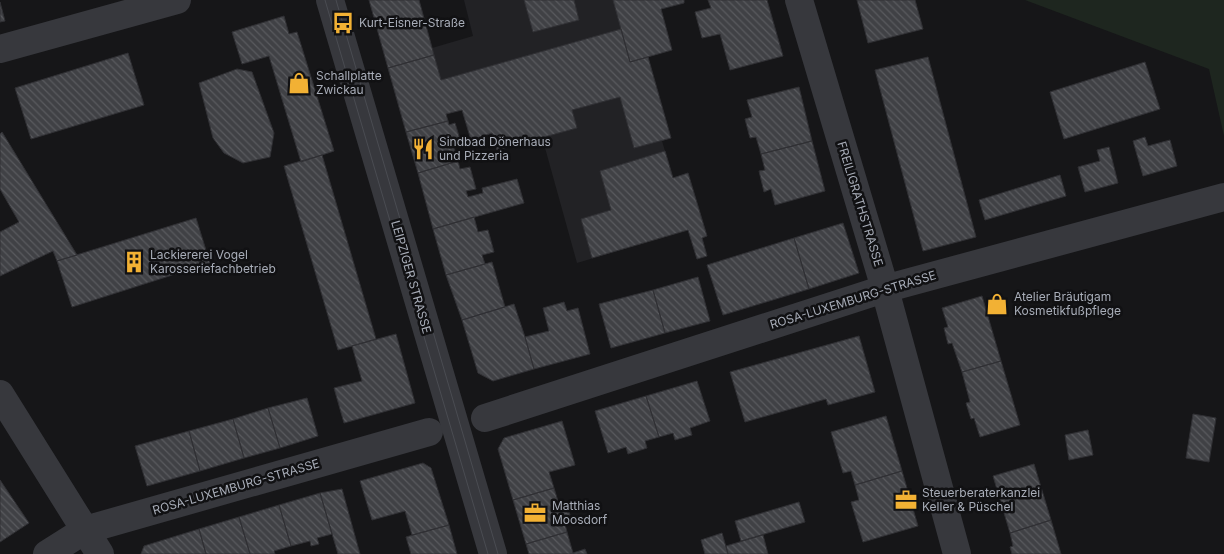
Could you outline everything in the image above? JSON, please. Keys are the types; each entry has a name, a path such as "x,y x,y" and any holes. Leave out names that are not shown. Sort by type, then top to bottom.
{"street":[{"path":"0,49 177,0"},
{"name":"LEIPZIGER STRASSE","path":"330,0 493,554"},
{"name":"FREILIGRATHSTRASSE","path":"799,0 884,289 957,554"},
{"name":"ROSA-LUXEMBURG-STRASSE","path":"486,418 884,289 1224,197"},
{"path":"0,394 100,554"},
{"name":"ROSA-LUXEMBURG-STRASSE","path":"47,554 85,530 430,432"}],"shaded area":[{"path":"464,0 684,0 684,3 661,9 672,50 648,57 671,138 662,141 673,178 688,173 707,236 702,238 707,256 697,259 688,230 577,263 542,137 497,150 492,134 471,140 462,110 446,114 448,121 406,132 434,55 432,48 473,36"},
{"path":"1025,0 1224,0 1224,136 1209,69"}],"building":[{"path":"369,0 419,0 434,55 388,68"},
{"path":"524,0 574,0 579,20 533,32"},
{"path":"613,0 684,0 684,3 661,9 672,50 630,62"},
{"path":"708,0 767,0 783,56 730,70 720,34 702,38 695,12 711,8"},
{"path":"857,0 915,0 923,29 868,43"},
{"path":"0,2 5,21 0,22"},
{"path":"284,16 289,34 297,32 334,151 301,162 269,56 242,64 232,32"},
{"path":"621,29 630,62 648,57 671,138 634,148 620,97 572,110 577,128 497,150 492,133 471,140 462,110 446,114 448,121 406,132 388,68 434,55 441,80"},
{"path":"128,53 144,105 31,139 15,88"},
{"path":"928,57 976,237 923,251 875,70"},
{"path":"1145,62 1160,109 1064,139 1050,92"},
{"path":"237,69 252,72 274,133 270,157 243,163 224,153 213,138 199,83"},
{"path":"799,87 812,141 761,154 756,137 750,138 745,119 752,117 747,100"},
{"path":"448,121 449,125 455,123 462,146 454,148 458,161 418,173 406,132"},
{"path":"2,132 77,255 57,261 53,251 0,276 0,232 19,222 0,189 0,134"},
{"path":"1145,137 1148,146 1170,140 1177,166 1143,176 1133,141"},
{"path":"812,141 825,191 775,205 771,189 764,192 759,171 765,170 761,154"},
{"path":"1109,147 1118,183 1085,192 1078,167 1100,161 1097,150"},
{"path":"665,151 673,178 688,173 707,236 702,238 707,256 697,259 688,230 592,258 581,219 611,210 600,171"},
{"path":"322,155 376,339 338,350 284,166"},
{"path":"458,161 460,169 470,167 476,189 466,191 468,197 483,193 482,188 517,179 524,203 433,229 418,173"},
{"path":"1060,175 1066,196 985,220 979,200"},
{"path":"474,217 478,232 488,230 494,252 482,255 485,264 446,275 433,229"},
{"name":"Lackiererei Vogel Karosseriefachbetrieb","path":"196,218 210,263 72,307 57,261"},
{"path":"843,223 859,273 809,289 794,238"},
{"path":"794,238 809,289 723,315 707,265"},
{"path":"492,262 505,307 462,320 446,275"},
{"path":"698,277 710,321 665,333 653,290"},
{"path":"653,290 665,333 611,348 599,304"},
{"path":"982,296 1001,361 962,372 952,343 948,344 944,328 948,327 942,308"},
{"path":"564,302 567,311 578,308 590,354 534,369 525,337 549,331 543,308"},
{"path":"514,304 534,369 493,381 478,373 462,320"},
{"path":"396,334 415,403 344,423 334,388 362,381 352,346"},
{"path":"859,336 875,392 828,405 826,399 745,422 730,372"},
{"path":"1001,361 1020,425 980,437 974,418 971,419 966,403 970,402 962,372"},
{"path":"697,381 710,421 690,428 692,435 675,440 673,433 659,437 646,396"},
{"path":"646,396 659,437 645,441 647,448 628,454 626,447 608,453 595,411"},
{"path":"307,398 318,436 280,448 268,408"},
{"path":"268,408 280,448 244,458 233,419"},
{"path":"1193,414 1216,418 1209,462 1186,458"},
{"path":"886,416 902,471 855,485 851,471 843,473 831,432"},
{"path":"233,419 244,458 200,471 189,431"},
{"path":"562,421 575,465 549,472 554,488 513,500 498,449 504,438"},
{"path":"1088,430 1093,455 1069,460 1065,435"},
{"path":"189,431 200,471 147,486 135,446"},
{"path":"423,463 431,468 449,525 412,535 405,511 372,520 360,481"},
{"path":"1034,464 1051,520 1010,533 993,476"},
{"path":"902,471 918,526 863,542 851,502 859,500 855,485"},
{"path":"0,480 29,523 0,542"},
{"path":"554,488 560,508 567,506 570,515 563,517 567,532 526,544 513,500"},
{"path":"342,489 360,554 338,554 320,493"},
{"path":"320,493 332,534 317,538 319,544 311,546 310,541 291,546 279,505"},
{"path":"799,502 805,522 741,541 735,521"},
{"path":"279,505 291,546 274,551 275,554 250,554 239,517"},
{"path":"239,517 250,554 206,554 199,529"},
{"path":"1051,520 1061,554 1012,554 1010,547 1013,546 1010,533"},
{"path":"449,525 457,554 411,554 406,537"},
{"path":"199,529 206,554 141,554 144,546"},
{"path":"567,532 573,553 585,549 587,554 529,554 526,544"},
{"path":"722,533 728,554 705,554 701,540"},
{"path":"763,535 768,554 728,554 726,546"}],"tram line":[{"path":"325,0 488,554"},
{"path":"336,0 498,554"}],"place":[{"name":"Kurt-Eisner-Straße","path":"343,23"},
{"name":"Schallplatte Zwickau","path":"299,83"},
{"name":"Sindbad Dönerhaus und Pizzeria","path":"423,149"},
{"name":"Lackiererei Vogel Karosseriefachbetrieb","path":"134,262"},
{"name":"Atelier Bräutigam Kosmetikfußpflege","path":"997,304"},
{"name":"Steuerberaterkanzlei Keller & Püschel","path":"906,500"},
{"name":"Matthias Moosdorf","path":"535,513"}]}
